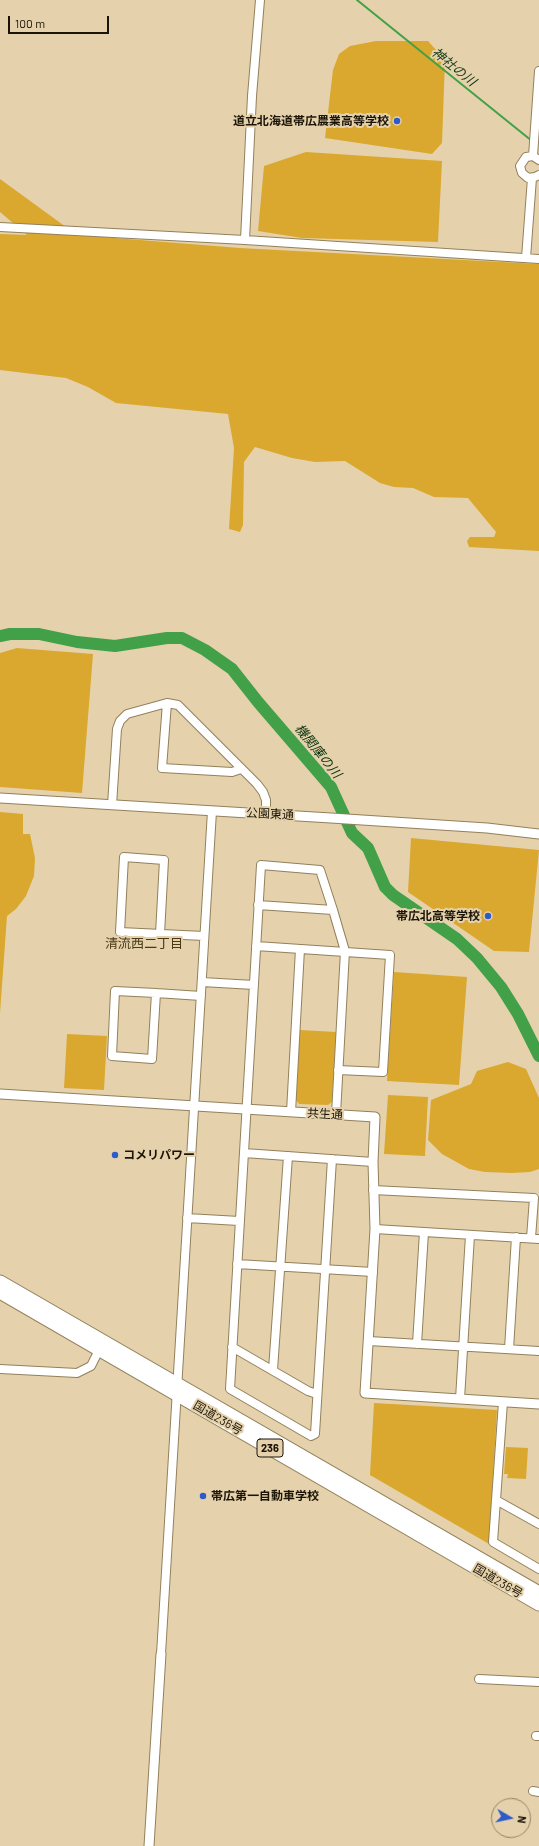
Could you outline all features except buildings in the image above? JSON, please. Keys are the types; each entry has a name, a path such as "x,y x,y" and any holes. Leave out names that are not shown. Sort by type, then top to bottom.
{"highway":[{"name":"国道236号","path":"0,1282 101,1345 539,1604"},
{"name":"国道236号","path":"0,1292 101,1345"},
{"name":"国道236号","path":"176,1389 539,1593"}],"street":[{"path":"245,240 252,96 260,0"},
{"path":"526,258 535,176 522,173 520,166 526,157 536,158 539,71"},
{"path":"0,227 245,240 539,259"},
{"path":"167,702 162,768 232,772 241,769"},
{"path":"112,805 117,729 120,722 127,714 167,702 178,705 263,792 266,800 266,814"},
{"name":"公園東通","path":"0,798 353,819 487,828 539,834"},
{"path":"149,1846 162,1654 176,1389 212,811"},
{"path":"160,934 164,860 124,857 120,932 160,934 204,936"},
{"path":"332,1159 315,1434 311,1436 230,1389 260,865 320,870 333,910 345,951 336,1114"},
{"path":"258,905 333,910"},
{"path":"256,946 390,955 383,1072 338,1070"},
{"path":"291,1112 300,949"},
{"path":"202,982 254,985"},
{"path":"156,993 152,1059 112,1056 115,991 156,993 201,996"},
{"name":"共生通","path":"0,1094 375,1117 373,1162 375,1229 365,1393 460,1399"},
{"path":"244,1154 373,1162"},
{"path":"273,1370 288,1156"},
{"path":"373,1190 534,1198 535,1239 375,1229"},
{"path":"187,1218 239,1221"},
{"path":"417,1344 424,1232"},
{"path":"470,1235 460,1399 539,1404"},
{"path":"509,1349 516,1238"},
{"path":"237,1264 373,1272"},
{"path":"369,1341 539,1351"},
{"path":"0,1369 77,1373 91,1366 101,1345"},
{"path":"232,1347 308,1391 317,1394"},
{"path":"503,1402 493,1542 539,1569"},
{"path":"496,1500 539,1524"},
{"path":"479,1679 539,1682"}],"shaded area":[{"path":"376,41 428,41 445,60 442,143 432,154 325,138 333,70 339,54 350,46"},
{"path":"306,152 442,161 438,242 302,238 258,231 264,166"},
{"path":"0,179 77,235 240,248 539,264 539,551 469,547 467,541 470,537 494,537 496,532 468,498 434,497 413,488 394,487 380,483 345,461 315,462 292,458 255,447 244,462 243,525 240,532 229,529 234,448 228,414 116,403 88,387 66,378 0,370 0,234 27,235 0,212"},
{"path":"17,648 93,654 82,793 0,787 0,653"},
{"path":"0,812 23,814 23,834 30,834 35,858 34,876 26,896 16,909 7,916 0,1013"},
{"name":"帯広北高等学校","path":"411,838 539,850 529,952 494,951 408,892"},
{"path":"394,972 467,977 459,1085 387,1081"},
{"path":"300,1030 336,1032 332,1102 328,1105 299,1104 296,1100"},
{"path":"67,1034 107,1036 104,1090 64,1088"},
{"path":"508,1062 526,1069 539,1098 539,1169 530,1172 512,1173 485,1172 469,1169 442,1154 428,1140 431,1100 471,1084 477,1071"},
{"path":"388,1095 428,1097 425,1156 384,1154"},
{"path":"374,1403 497,1410 489,1544 370,1475"},
{"path":"506,1447 528,1448 526,1479 507,1478 508,1474 504,1474"}],"waterway":[{"name":"神社の川","path":"357,0 532,141"},
{"name":"機関庫の川","path":"0,636 10,634 39,634 77,642 115,646 167,638 182,638 205,650 232,669 258,702 331,787 352,833 368,848 385,887 393,895 457,939 477,958 501,987 518,1014 539,1056"}],"place":[{"name":"道立北海道帯広農業高等学校","path":"397,121"},
{"name":"帯広北高等学校","path":"488,916"},
{"name":"コメリパワー","path":"115,1155"},
{"name":"帯広第一自動車学校","path":"203,1496"}],"district":[{"name":"清流西二丁目","path":"144,944"}]}
